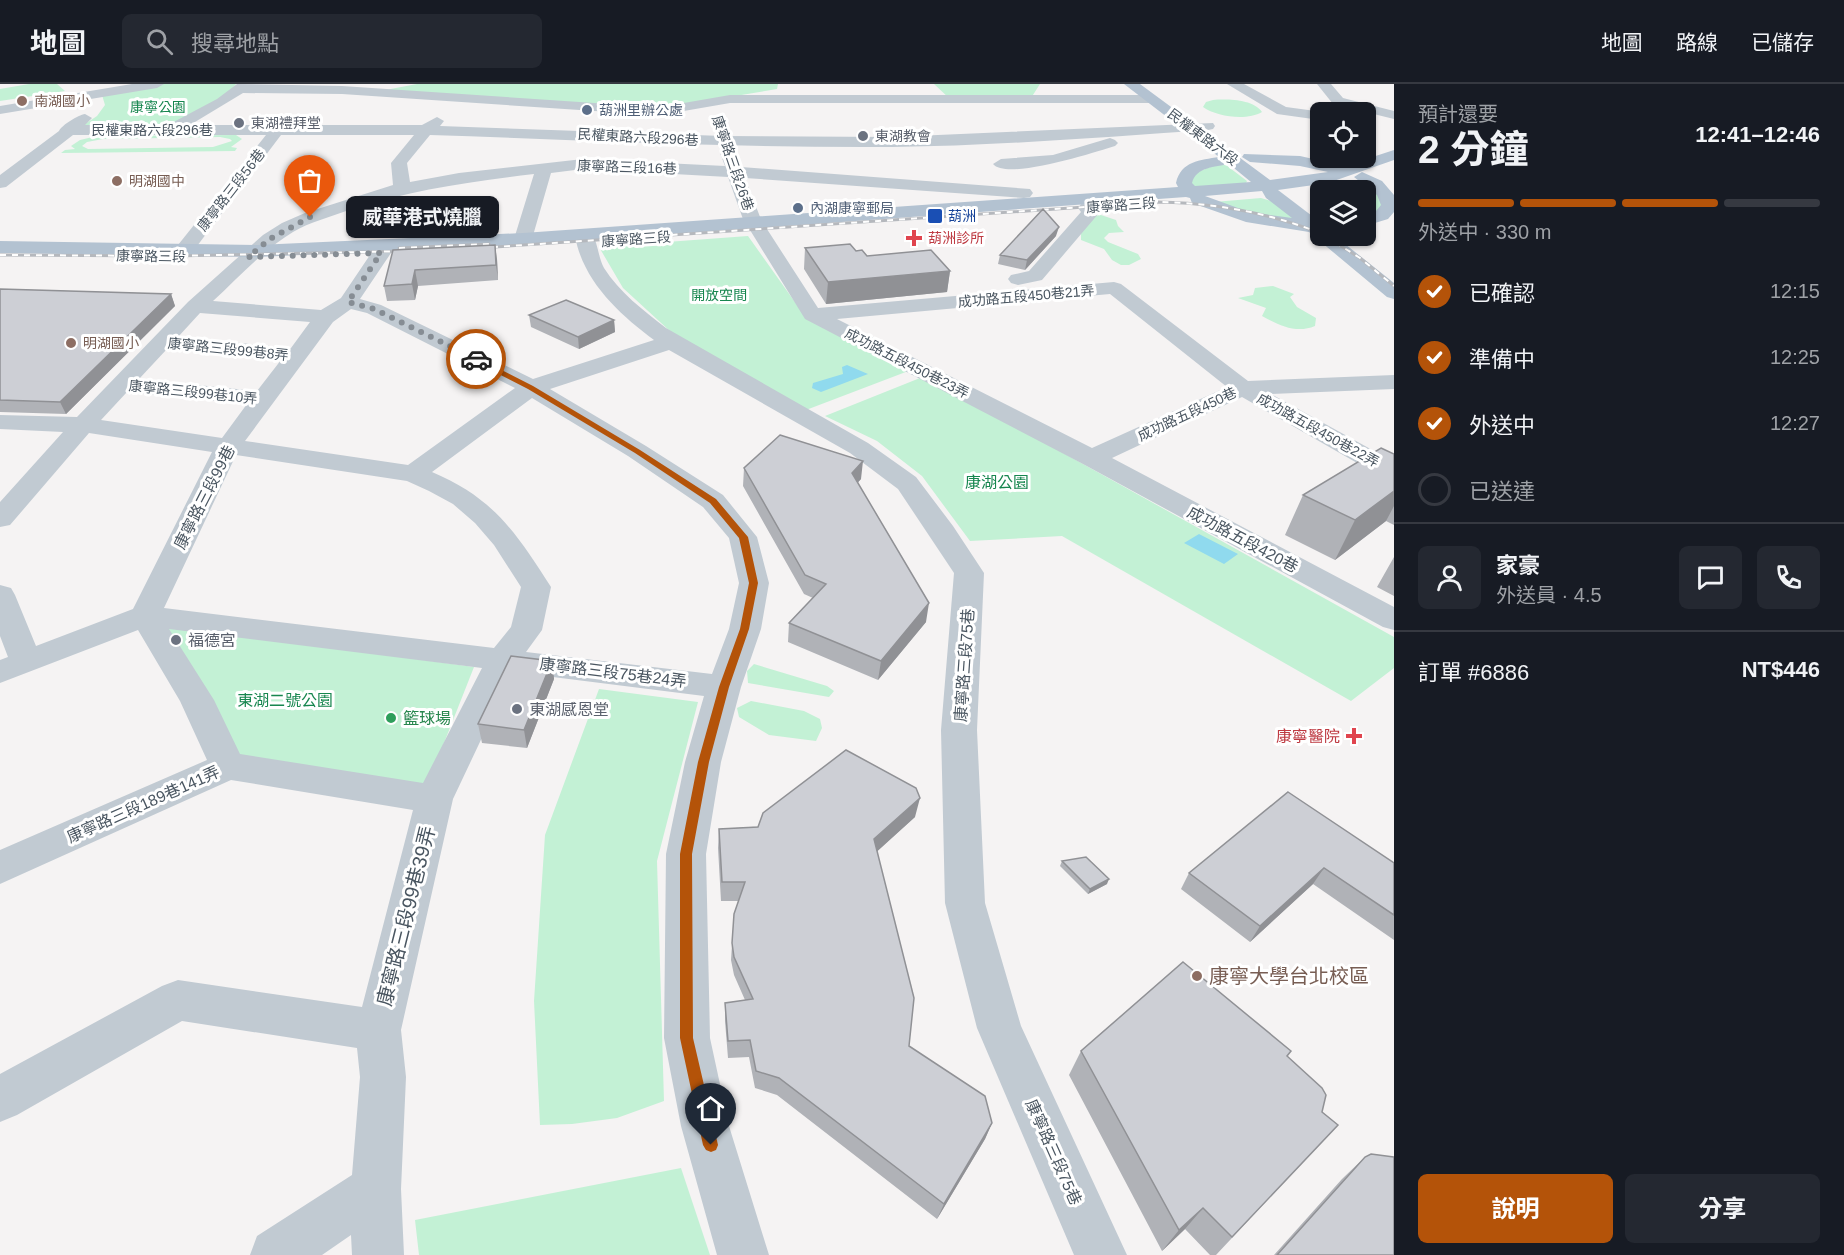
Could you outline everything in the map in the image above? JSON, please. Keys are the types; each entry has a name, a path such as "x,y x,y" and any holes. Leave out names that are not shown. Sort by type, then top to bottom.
{"main road":[{"name":"民權東路六段","path":"1131,84 1151,92 1297,191"},
{"name":"民權東路六段","path":"1151,92 1190,126"},
{"name":"民權東路六段","path":"1207,132 1231,159 1310,223"},
{"path":"1355,174 1394,155"},
{"path":"1250,157 1300,161 1355,174 1367,180"},
{"path":"1231,159 1196,166 1186,174 1184,183 1194,196 1246,217 1310,229"},
{"path":"1355,174 1394,165"},
{"name":"康寧路三段","path":"1032,202 1088,208 1194,196 1269,190 1297,191 1355,174"},
{"path":"1376,184 1389,196 1390,206 1382,215 1376,217"},
{"name":"康寧路三段","path":"0,254 381,253 584,240 1032,202 1194,196"},
{"name":"康寧路三段","path":"0,247 184,250 253,254 523,239 584,240"},
{"name":"民權東路六段","path":"1338,246 1394,294"}],"street":[{"path":"0,110 89,89 157,84"},
{"path":"364,92 406,84"},
{"path":"779,100 781,84"},
{"path":"927,84 945,100 974,140 1001,164 1032,202"},
{"path":"1038,100 1039,93 1045,84"},
{"path":"1234,84 1282,111 1310,115"},
{"path":"1324,84 1341,102"},
{"path":"171,130 243,86 640,110 718,122 730,99 1038,100 1151,92"},
{"path":"0,183 90,113 97,103 89,89"},
{"path":"402,189 399,163 426,130 466,98"},
{"path":"1376,109 1394,103"},
{"path":"1376,112 1394,115"},
{"name":"民權東路六段296巷","path":"66,130 426,130 718,122 892,142 974,140 1190,126 1207,132"},
{"name":"康寧路三段26巷","path":"718,122 756,226"},
{"name":"康寧路三段56巷","path":"184,250 277,130"},
{"path":"1001,164 1054,160 1109,143 1207,132"},
{"name":"康寧路三段16巷","path":"0,519 83,425 195,306 253,254 288,227 310,217 402,189 459,178 584,164 736,172 1032,202"},
{"path":"523,239 544,168"},
{"path":"1018,279 1035,276 1090,213 1088,208"},
{"path":"756,226 812,315"},
{"name":"康寧路三段75巷","path":"584,240 594,267 614,293 644,323 671,342 859,448 907,483 943,532 969,573 959,730 965,903 999,1028 1101,1255"},
{"name":"康寧路三段99巷","path":"145,616 227,448 325,317 348,302 381,253"},
{"name":"成功路五段450巷21弄","path":"812,315 1114,288 1243,388"},
{"path":"348,302 374,309 531,387 638,451 713,501 743,537 754,583 744,629 724,687 704,762 686,854 687,1038 705,1126 744,1255"},
{"path":"195,306 325,317"},
{"name":"成功路五段450巷23弄","path":"812,315 1092,458"},
{"name":"康寧路三段99巷8弄","path":"161,342 296,355"},
{"path":"413,474 531,387 671,342"},
{"name":"成功路五段450巷","path":"1092,458 1243,388 1394,382"},
{"name":"康寧路三段99巷10弄","path":"121,384 264,399"},
{"name":"成功路五段450巷22弄","path":"1243,388 1394,473"},
{"name":"康寧路三段99巷39弄","path":"0,422 83,425 413,474 462,497 481,513 510,546 536,587 526,630 503,658 434,799 378,1030 383,1077 376,1188 378,1255"},
{"name":"成功路五段420巷","path":"1092,458 1394,620"},
{"path":"0,596 13,667 145,616 503,658"},
{"path":"145,616 197,700 228,766"},
{"name":"康寧路三段75巷24弄","path":"503,658 724,687"},
{"name":"康寧路三段189巷141弄","path":"0,868 228,766 434,799"},
{"path":"0,1100 178,1000 378,1030"},
{"path":"276,1255 376,1188"}],"green space":[{"path":"29,84 57,84 65,91 0,101 0,89"},
{"name":"康寧公園","path":"163,84 236,84 228,94 166,127 82,126 97,116 105,105 102,95"},
{"path":"417,84 778,84 777,89 675,106 647,107 380,91"},
{"path":"934,84 1040,84 1031,98 950,99"},
{"path":"1213,100 1246,102 1253,104 1262,112 1240,117 1216,113 1203,107 1206,102"},
{"path":"236,135 242,139 231,147 237,148 235,151 61,153 75,149 71,146 80,140 97,136","holes":["220,137 232,141 213,147 88,149 82,146 87,142 103,139"]},
{"path":"1222,162 1247,181 1246,183 1192,188 1186,177"},
{"path":"1376,193 1386,206 1376,213"},
{"path":"1261,198 1271,201 1298,221 1251,214 1214,202"},
{"path":"1101,215 1116,220 1124,232 1109,233 1104,238 1108,242 1138,254 1141,259 1129,265 1121,265 1112,260 1104,249 1081,240 1081,232 1095,216"},
{"name":"開放空間","path":"748,236 807,319 911,370 806,410 672,333 623,288 599,247"},
{"path":"1273,286 1294,294 1290,297 1297,307 1316,318 1315,326 1294,329 1281,325 1262,316 1266,308 1238,298 1253,295 1255,288"},
{"name":"康湖公園","path":"925,376 1394,637 1394,668 1351,701 1062,536 970,541 922,476 877,441 825,416"},
{"name":"東湖二號公園","path":"162,624 474,667 427,786 237,757"},
{"path":"754,664 827,686 834,691 829,697 748,683 747,671"},
{"path":"599,689 698,702 657,861 664,1101 617,1118 572,1124 540,1125 534,1001 545,835"},
{"path":"751,701 804,711 820,719 822,728 816,741 769,735 739,717 737,708"},
{"path":"681,1168 710,1255 419,1255 415,1220"}],"water":[{"path":"847,365 868,374 821,392 812,388 813,383 843,374 842,367"},
{"path":"1199,534 1238,554 1224,564 1184,543"}],"building":[{"path":"1043,209 1059,227 1027,260 1000,255"},
{"path":"850,244 856,251 862,250 867,256 931,250 950,271 828,282 805,248"},
{"path":"495,245 496,265 415,270 412,284 384,286 393,250"},
{"name":"明湖國小","path":"0,289 171,294 60,402 0,400"},
{"path":"566,300 614,320 578,337 529,315"},
{"path":"780,435 863,461 852,473 929,603 881,661 789,623 826,584 805,575 744,468"},
{"path":"1381,448 1394,454 1394,491 1355,520 1303,495"},
{"name":"東湖感恩堂","path":"511,656 552,661 524,730 478,724"},
{"path":"846,750 916,788 920,798 874,839 914,998 909,1046 985,1096 992,1123 944,1204 779,1078 756,1071 750,1040 728,1041 725,1003 753,999 734,957 732,943 734,914 745,882 722,882 719,829 758,827 763,813"},
{"path":"1288,792 1394,863 1394,915 1324,868 1260,926 1189,873"},
{"path":"1086,857 1109,879 1090,889 1062,861"},
{"path":"1183,962 1291,1051 1287,1056 1322,1088 1326,1095 1322,1112 1338,1125 1232,1237 1203,1208 1179,1230 1081,1051"},
{"path":"1371,1154 1394,1157 1394,1255 1277,1255 1365,1157"}],"railway":[{"path":"480,248 1158,202 1199,204 1240,210 1280,219 1310,230"},
{"path":"399,248 489,244"},
{"path":"1341,246 1360,258 1394,286"},
{"path":"0,255 173,256 408,251"}],"way so far":[{"path":"310,217 288,227 248,257 381,253 348,302 374,309 476,359"}],"place":[{"name":"南湖國小","path":"22,101"},
{"name":"葫洲里辦公處","path":"587,110"},
{"name":"東湖禮拜堂","path":"239,123"},
{"name":"東湖教會","path":"863,136"},
{"name":"明湖國中","path":"117,181"},
{"name":"內湖康寧郵局","path":"798,208"},
{"name":"葫洲","path":"935,216"},
{"name":"威華港式燒臘","path":"310,217"},
{"name":"葫洲診所","path":"914,238"},
{"name":"明湖國小","path":"71,343"},
{"name":"福德宮","path":"176,640"},
{"name":"東湖感恩堂","path":"517,709"},
{"name":"籃球場","path":"391,718"},
{"name":"康寧醫院","path":"1354,736"},
{"name":"康寧大學台北校區","path":"1197,976"}],"route":[{"path":"476,359 531,387 638,451 713,501 743,537 754,583 744,629 724,687 704,762 686,854 687,1038 711,1145"}]}
